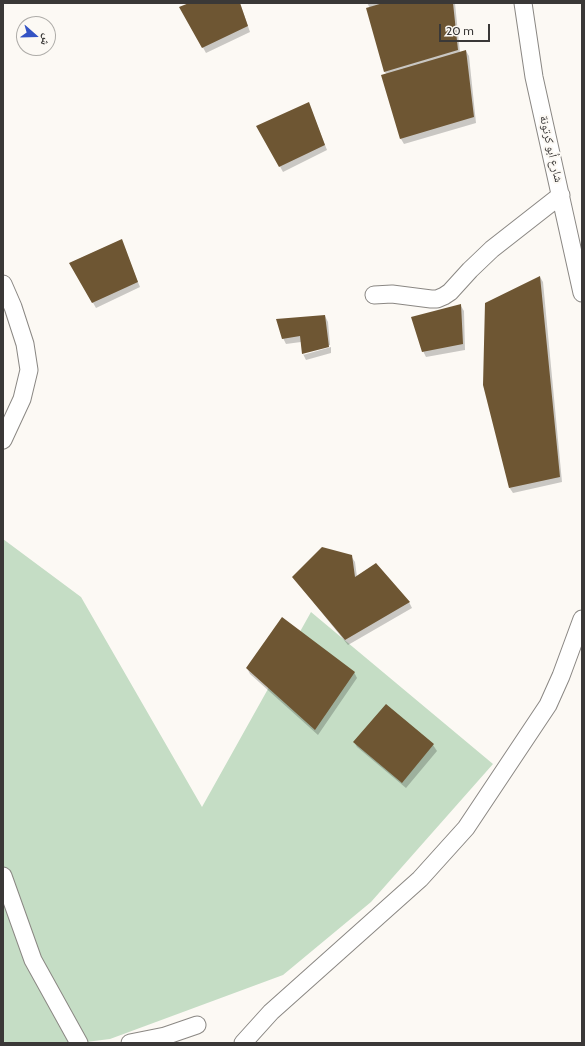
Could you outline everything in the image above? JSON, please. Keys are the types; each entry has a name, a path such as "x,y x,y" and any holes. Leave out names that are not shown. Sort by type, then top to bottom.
{"street":[{"name":"شارع أبو كرتونة","path":"523,3 534,77 582,293"},
{"path":"374,295 392,294 431,299 437,299 444,296 450,292 492,249 561,195"},
{"path":"3,284 13,307 25,344 29,370 22,398 3,440"},
{"path":"243,1043 271,1012 420,879 466,828 548,705 561,676 582,618"},
{"path":"3,876 33,960 79,1043"},
{"path":"130,1043 165,1036 197,1026"}],"green space":[{"path":"3,539 81,597 202,807 311,612 493,764 371,902 283,975 110,1039 78,1043 3,1043"}],"building":[{"path":"189,3 240,3 248,26 202,48 179,7"},
{"path":"383,3 453,3 458,50 384,72 366,8"},
{"path":"466,50 474,117 400,139 381,75"},
{"path":"309,102 325,145 279,167 256,126"},
{"path":"122,239 138,282 92,303 69,263"},
{"path":"540,276 560,477 509,488 483,385 485,303"},
{"path":"461,304 463,344 422,352 411,317"},
{"path":"325,315 329,347 302,354 300,336 282,339 276,319"},
{"path":"322,547 352,555 355,577 376,563 410,602 345,640 292,577"},
{"path":"282,617 355,672 315,730 246,668"},
{"path":"386,704 434,744 402,783 353,742"}]}
